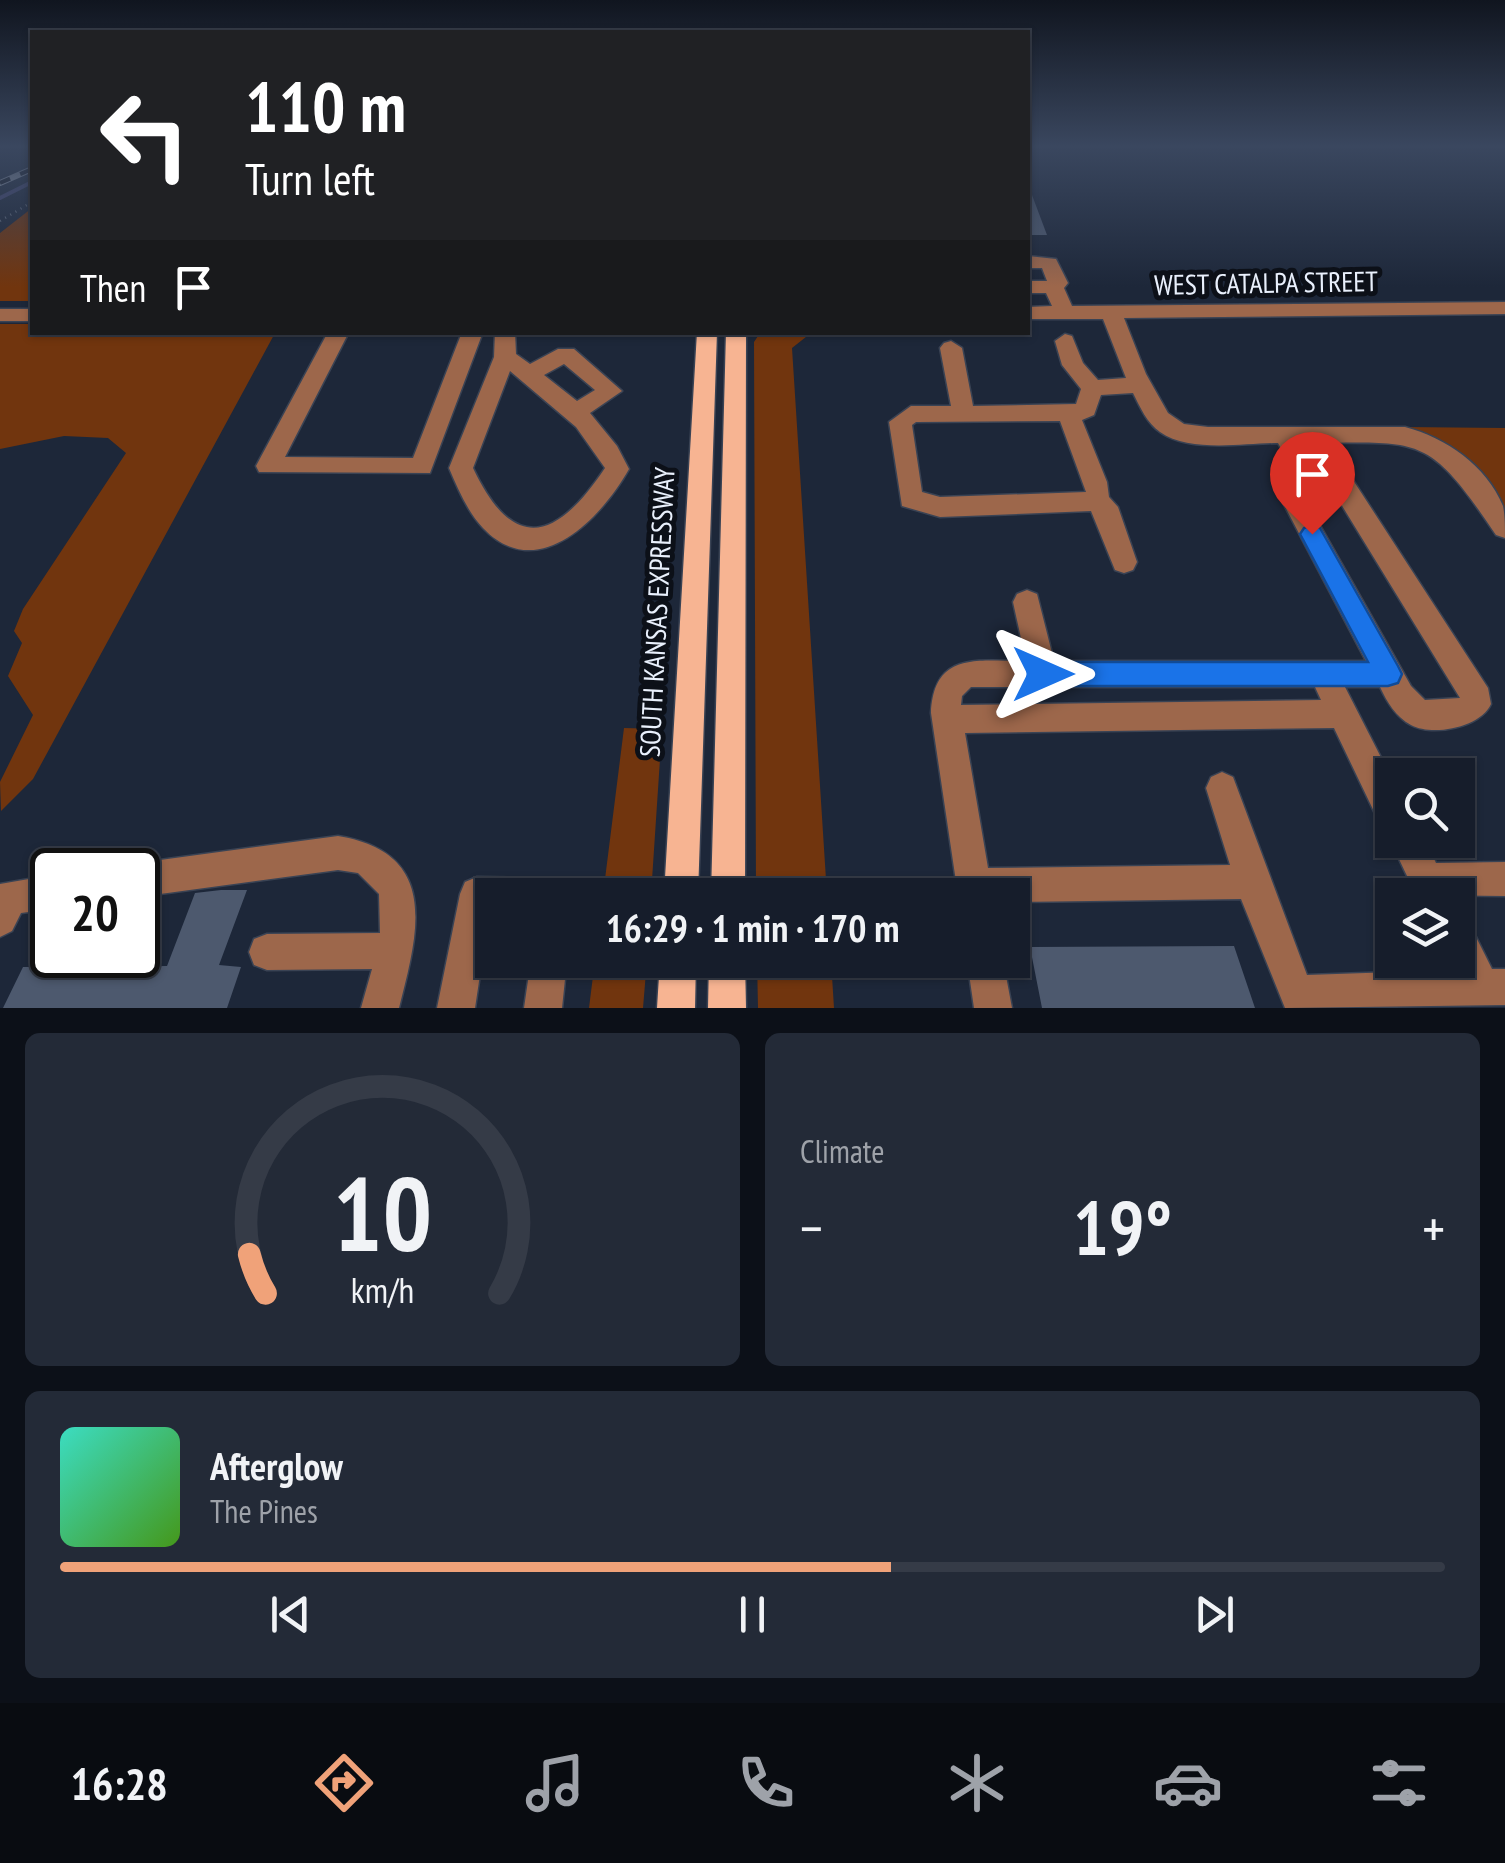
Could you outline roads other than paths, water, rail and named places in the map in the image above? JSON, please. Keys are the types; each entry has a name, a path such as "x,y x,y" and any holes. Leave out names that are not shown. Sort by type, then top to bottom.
{"main road":[{"name":"SOUTH KANSAS EXPRESSWAY","path":"682,878 708,335"},
{"path":"728,878 736,335"},
{"path":"676,1008 677,978"},
{"path":"726,1008 727,978"}],"street":[{"path":"1030,262 1049,263 1058,283 1030,287"},
{"path":"1053,286 1064,312"},
{"name":"WEST CATALPA STREET","path":"1030,312 1505,308"},
{"path":"1110,312 1165,425 1185,433 1404,435 1427,439 1459,464 1505,528"},
{"path":"0,315 30,315"},
{"path":"337,335 268,466 421,467 473,335"},
{"path":"1065,341 1073,365 1092,388"},
{"path":"505,345 533,379 610,450 617,469 600,499 580,520 545,539 516,539 494,523 472,498 462,468 505,345"},
{"path":"950,348 964,415"},
{"path":"491,391 533,379 566,354 611,392 573,413"},
{"path":"1092,388 1143,385"},
{"path":"1092,388 1086,409 1068,414 911,414 900,422 911,498 940,506 1094,501 1105,507 1124,562"},
{"path":"1068,414 1098,492 1094,501"},
{"path":"1284,435 1303,466 1291,480 1293,499 1400,696 1420,714 1468,712 1476,704 1473,688 1342,484 1301,470"},
{"path":"1027,602 1043,674"},
{"path":"972,878 947,719 947,690 964,674 1388,674"},
{"path":"1323,674 1375,778"},
{"path":"947,719 1343,714"},
{"path":"1222,788 1252,882 1299,1001 1494,988"},
{"path":"160,877 338,853 368,859 384,872 396,892 401,915 380,1008"},
{"path":"1475,883 1505,879"},
{"path":"1030,888 1252,882"},
{"path":"0,920 11,897 30,895"},
{"path":"456,1008 475,905"},
{"path":"266,952 393,951"},
{"path":"1475,963 1494,988"},
{"path":"543,1008 547,978"},
{"path":"989,978 993,1008"}],"waterway":[{"path":"0,198 10,193"}]}
